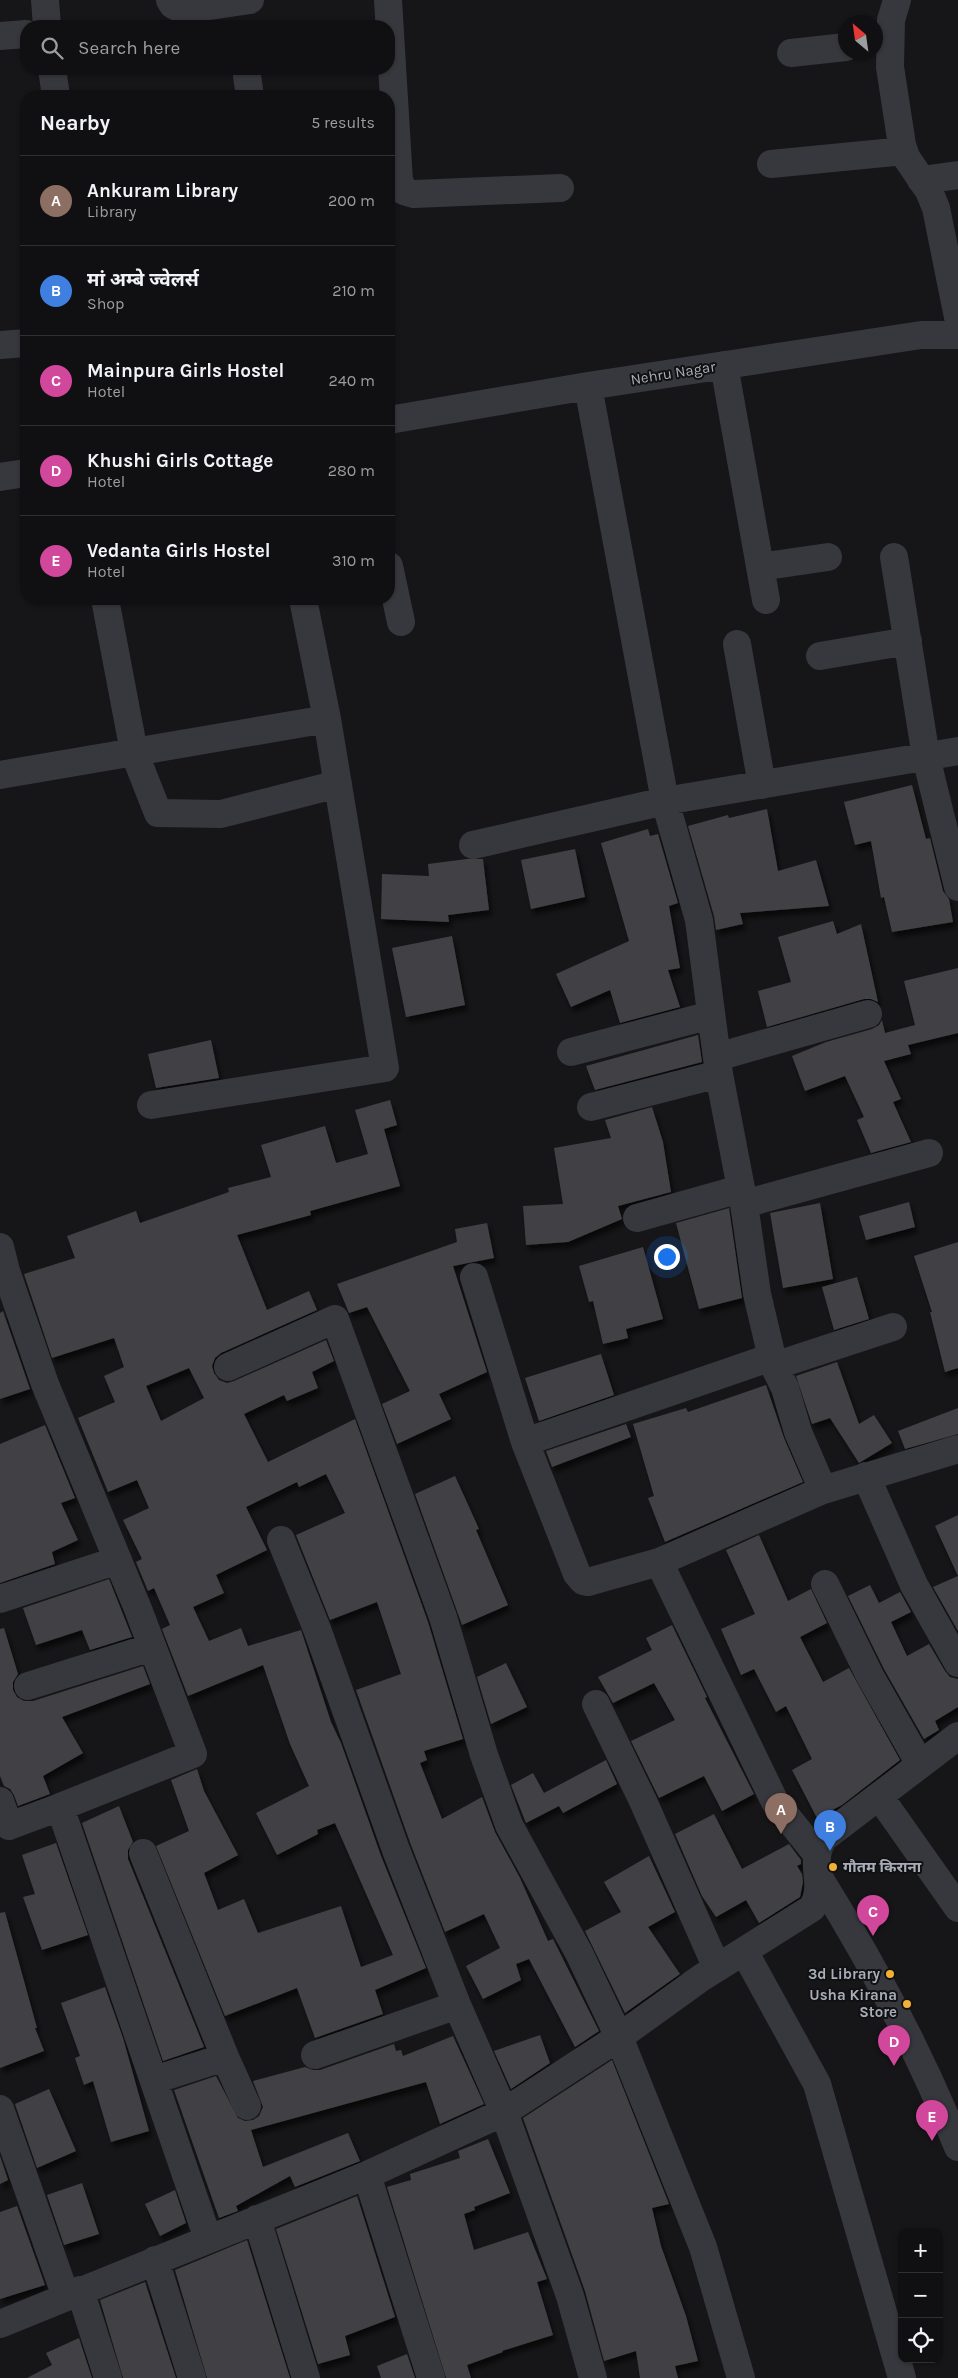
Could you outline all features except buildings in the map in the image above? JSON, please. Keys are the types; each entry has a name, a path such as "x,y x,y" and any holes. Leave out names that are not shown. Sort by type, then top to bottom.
{"street":[{"path":"44,0 46,20"},
{"path":"170,0 173,5 182,10 242,10"},
{"path":"388,0 389,20"},
{"path":"883,40 897,0"},
{"path":"0,36 20,34"},
{"path":"883,46 890,67 904,151 936,208 958,317"},
{"path":"791,53 838,48"},
{"path":"53,75 55,90"},
{"path":"247,75 249,90"},
{"path":"393,75 393,90"},
{"path":"395,115 399,181 404,191 414,194 560,188"},
{"path":"771,164 904,151"},
{"path":"921,180 958,175"},
{"name":"Nehru Nagar","path":"395,419 588,386 921,335 958,336"},
{"path":"0,346 20,344"},
{"path":"724,365 766,600"},
{"path":"588,386 665,801 699,920 718,1066 742,1197 757,1294 773,1362 785,1388 798,1432 823,1490"},
{"path":"0,477 20,474"},
{"path":"760,567 828,557"},
{"path":"894,557 926,757 958,886"},
{"path":"395,597 400,622"},
{"path":"106,605 134,752 158,813 221,814 338,784"},
{"path":"151,1105 385,1068 327,719 304,605"},
{"path":"820,656 908,641"},
{"path":"738,644 762,784"},
{"path":"0,775 327,719"},
{"path":"473,845 665,801 958,751"},
{"path":"591,1107 718,1066 868,1014"},
{"path":"572,1052 711,1015"},
{"path":"637,1218 742,1197 929,1153"},
{"path":"0,1800 9,1826 193,1754 118,1560 45,1384 2,1263"},
{"path":"474,1277 526,1442 580,1578 588,1582 659,1562 823,1490 958,1449"},
{"path":"228,1367 334,1318 443,1617 484,1755 509,1825 579,1953 619,2037 703,2247 741,2378"},
{"path":"526,1442 773,1362 893,1326"},
{"path":"866,1476 914,1585 958,1663"},
{"path":"281,1540 317,1629 396,1850 457,2005 504,2112 570,2296 592,2378"},
{"path":"0,1599 118,1560"},
{"path":"659,1562 775,1802 817,1864 889,1999 956,2138"},
{"path":"825,1584 870,1676 920,1764"},
{"path":"28,1686 152,1646"},
{"path":"596,1704 717,1968"},
{"path":"0,2324 367,2175 504,2112 619,2037 717,1968 812,1908 818,1900 817,1864 825,1837 920,1764 955,1745"},
{"path":"879,1796 958,1908"},
{"path":"60,1807 208,2239"},
{"path":"143,1853 225,2057 247,2106"},
{"path":"744,1951 817,2084 902,2378"},
{"path":"315,2055 457,2005"},
{"path":"154,2080 225,2057"},
{"path":"0,2109 108,2378"},
{"path":"367,2175 431,2378"},
{"path":"257,2219 306,2378"},
{"path":"155,2260 192,2378"}],"place":[{"name":"Ankuram Library","path":"781,1834"},
{"name":"मां अम्बे ज्वेलर्स","path":"830,1851"},
{"name":"गौतम किराना","path":"833,1867"},
{"name":"Mainpura Girls Hostel","path":"873,1936"},
{"name":"3d Library","path":"890,1974"},
{"name":"Usha Kirana Store","path":"907,2004"},
{"name":"Khushi Girls Cottage","path":"894,2066"},
{"name":"Vedanta Girls Hostel","path":"932,2141"}]}
